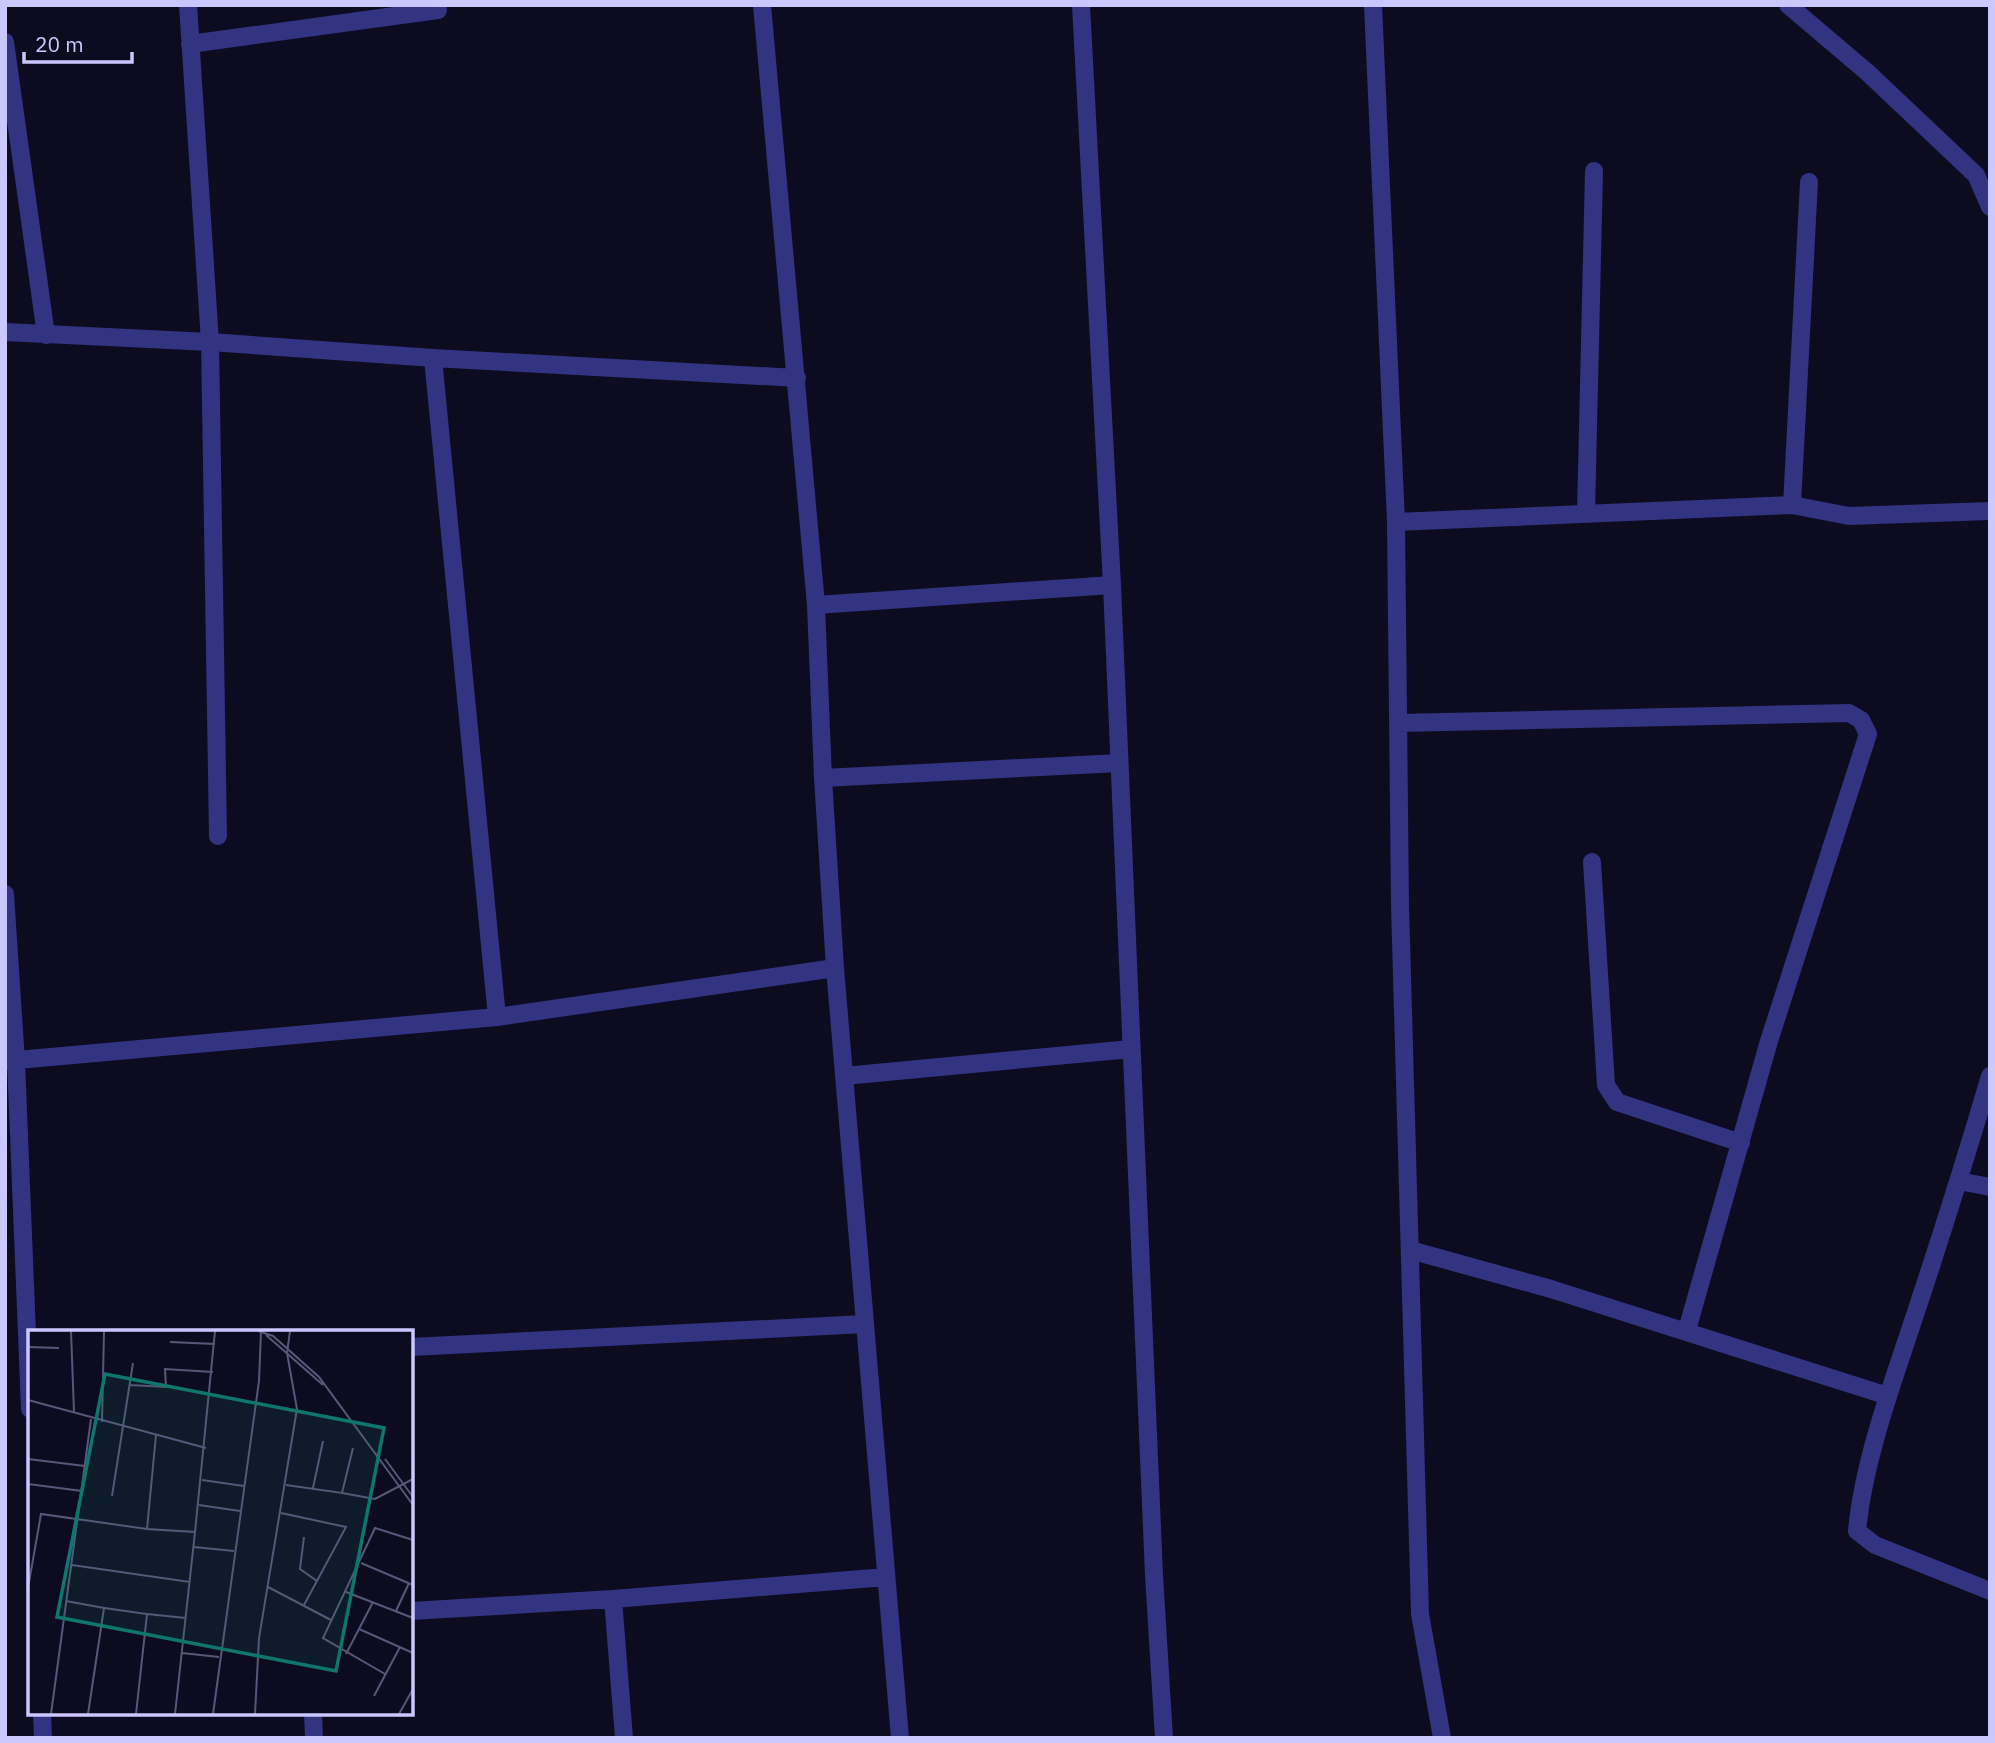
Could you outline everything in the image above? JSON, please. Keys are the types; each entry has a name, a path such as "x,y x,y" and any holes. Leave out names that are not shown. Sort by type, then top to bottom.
{"street":[{"path":"188,5 210,342 218,836"},
{"path":"190,44 439,10 438,5"},
{"path":"762,5 817,605 823,778 835,968 900,1738"},
{"path":"1081,5 1112,585 1154,1575 1164,1738"},
{"path":"1373,5 1396,522 1400,905 1420,1614 1442,1738"},
{"path":"1788,5 1983,176 1990,207"},
{"path":"5,42 46,335"},
{"path":"1587,513 1594,171"},
{"path":"1792,505 1809,183"},
{"path":"5,332 210,342 797,379"},
{"path":"433,358 497,1017"},
{"path":"1396,522 1792,505 1849,516 1990,511"},
{"path":"817,605 1112,585"},
{"path":"1398,723 1849,713 1861,720 1868,734 1769,1041 1687,1331"},
{"path":"823,778 1119,763"},
{"path":"1592,862 1606,1085 1617,1102 1741,1143"},
{"path":"5,894 11,1061 28,1349"},
{"path":"11,1061 497,1017 835,968"},
{"path":"844,1076 1131,1049"},
{"path":"1990,1076 1959,1181 1888,1396 1859,1504 1857,1531 1875,1545 1990,1591"},
{"path":"1959,1181 1990,1187"},
{"path":"1410,1250 1551,1289 1888,1396"},
{"path":"413,1347 865,1324"},
{"path":"413,1611 613,1599 886,1577"},
{"path":"613,1599 624,1738"},
{"path":"42,1715 43,1738"},
{"path":"313,1715 314,1738"}]}
